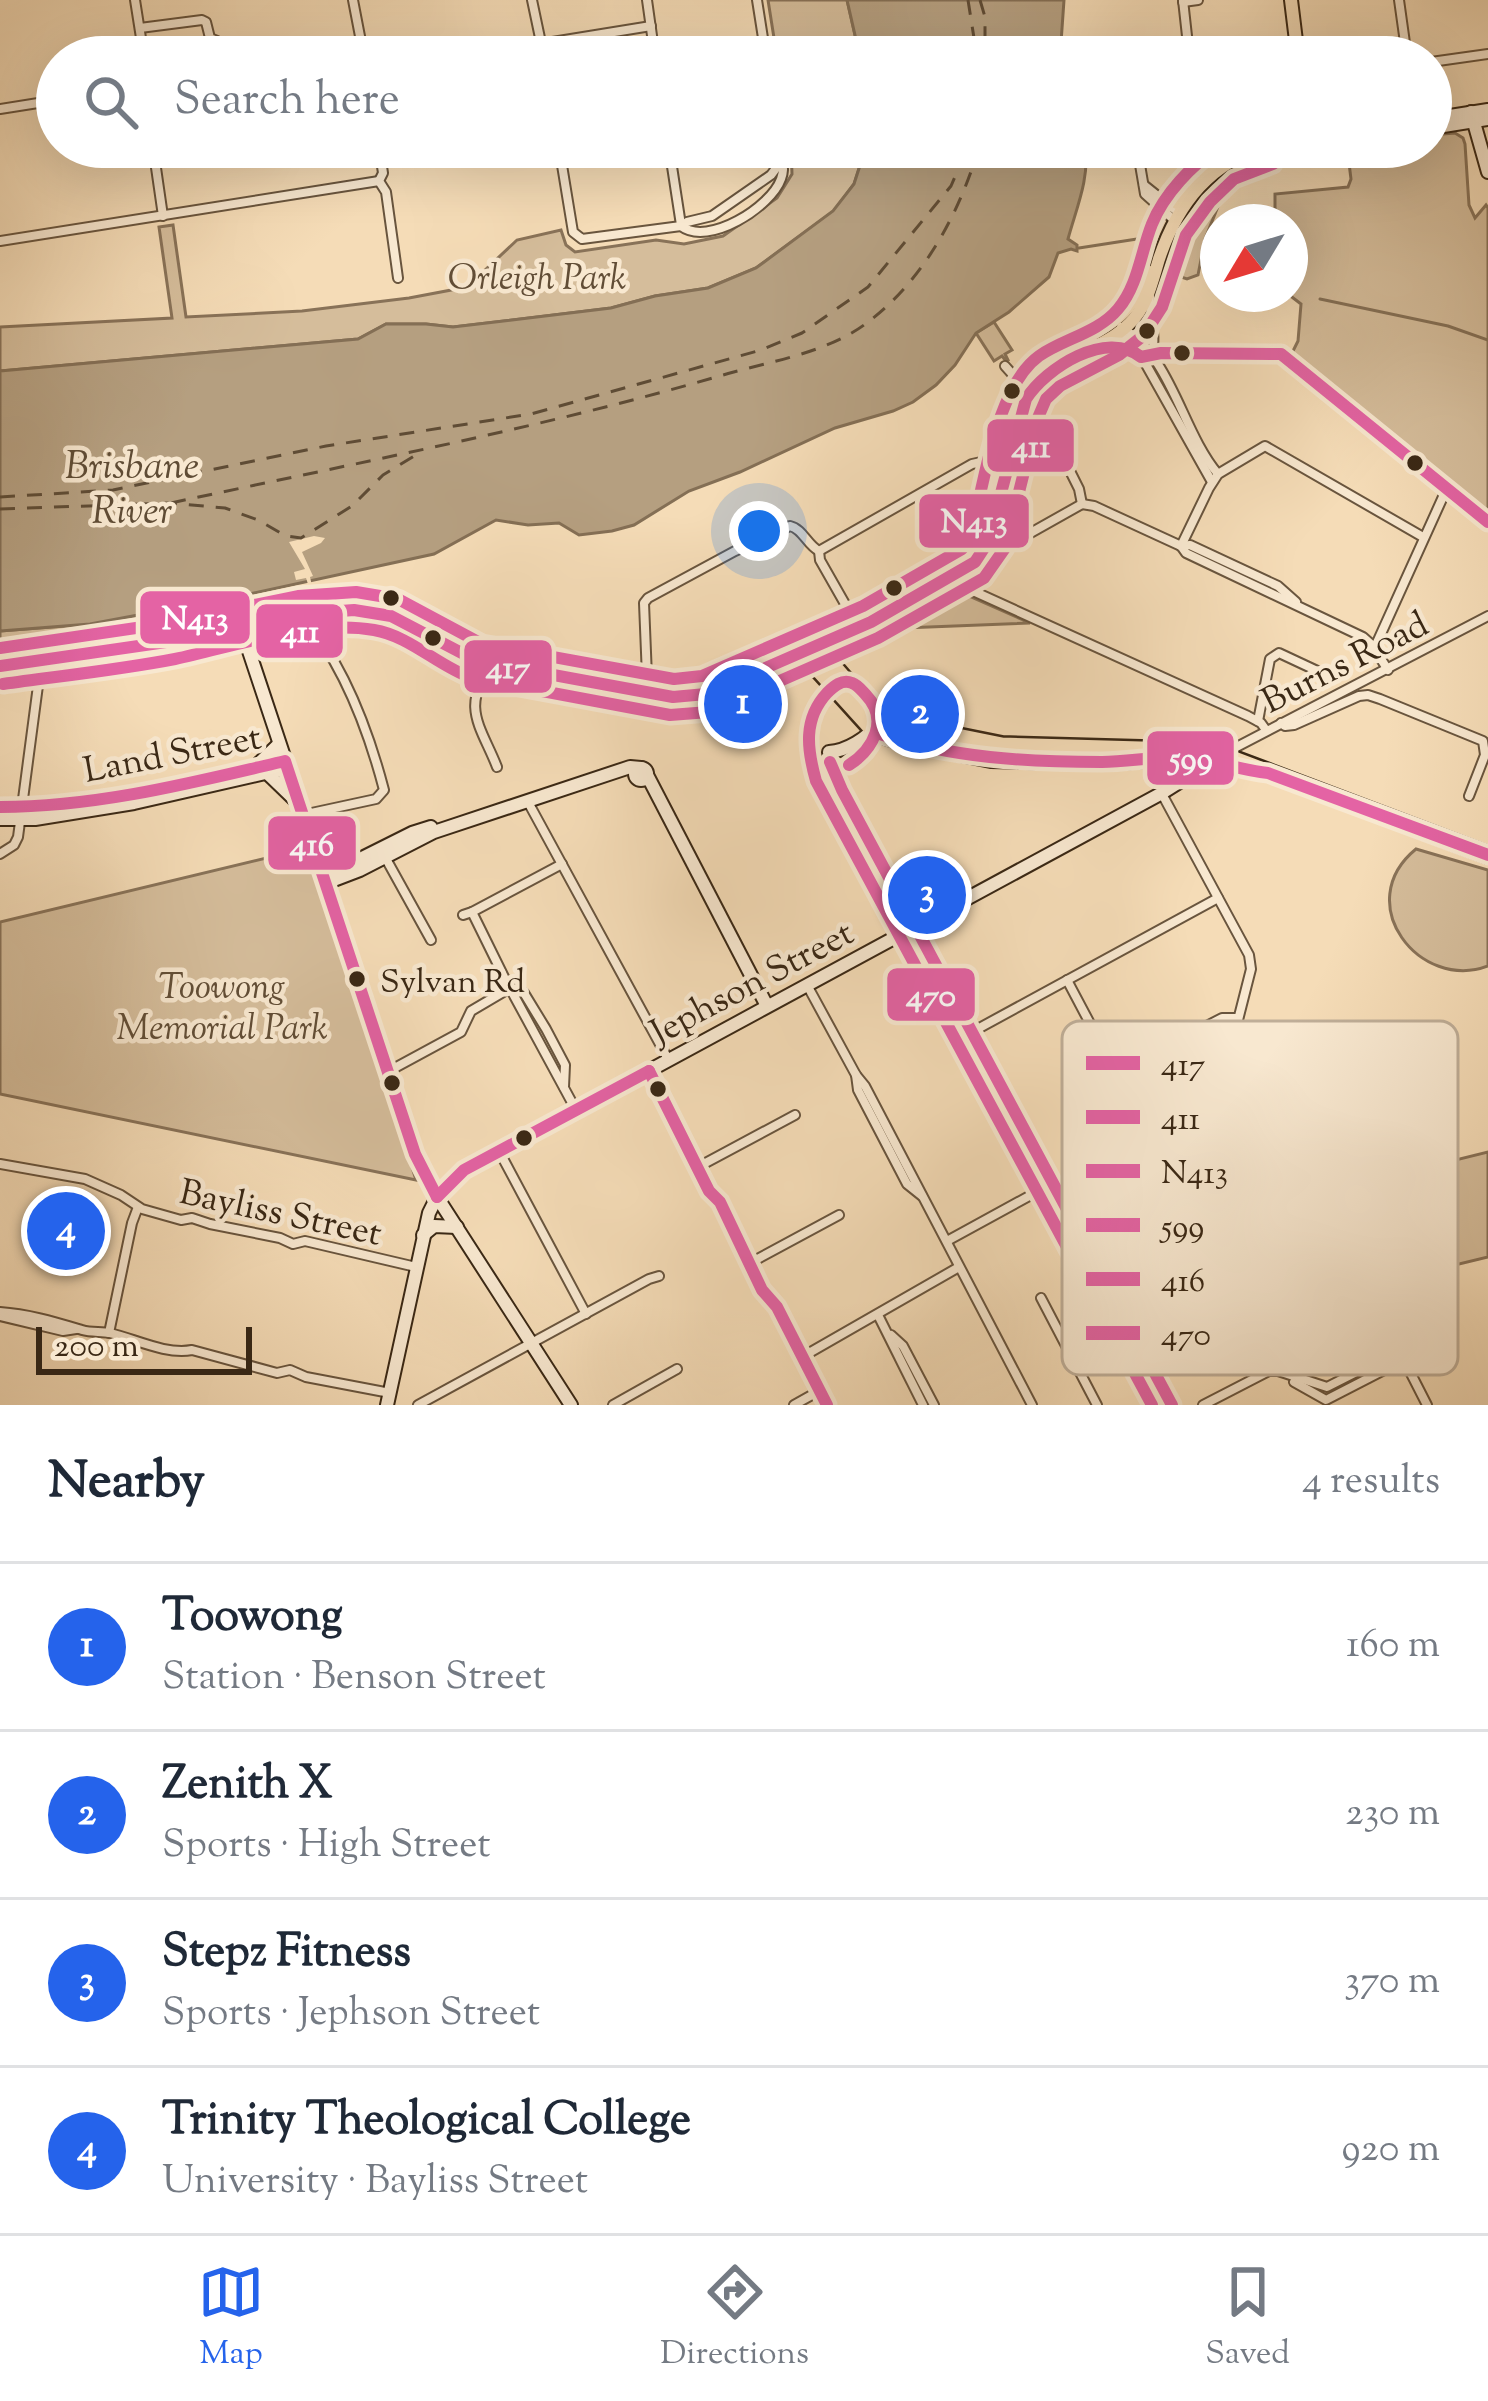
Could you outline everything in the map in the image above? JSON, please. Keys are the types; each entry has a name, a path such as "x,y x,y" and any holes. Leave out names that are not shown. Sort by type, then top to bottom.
{"highway":[{"path":"0,666 141,646 335,602 382,603 477,648 646,686"},
{"path":"0,655 359,610 389,614 477,661 646,686 702,683 809,647"},
{"path":"809,647 860,715 901,741 991,759 1105,762 1224,754"},
{"path":"809,647 880,726 1002,745 1198,749 1224,754 1488,855"}],"main road":[{"path":"1292,0 1296,36"},
{"path":"1480,116 1488,172"},
{"path":"809,647 871,622 944,578 965,558 983,536 1001,466 1031,389 1049,371 1141,310 1174,214 1204,168"},
{"path":"1001,466 1006,420 1022,385 1044,363 1118,329 1140,290 1160,231 1219,168"},
{"path":"809,647 853,618 944,578"},
{"path":"240,622 415,1154 437,1197 571,1405"},
{"path":"844,748 858,731 860,715"},
{"path":"829,757 880,726"},
{"path":"829,757 840,760 872,742 880,726"},
{"path":"279,744 260,771 300,809"},
{"name":"Jephson Street","path":"437,1197 460,1173 499,1151 1168,789 1224,754"},
{"path":"829,757 833,774 1062,1199"},
{"path":"1168,789 1177,772 1171,757"},
{"name":"Land Street","path":"0,819 141,802 286,765"},
{"path":"324,878 383,853 423,829 529,802 630,767 656,795 767,1006"},
{"name":"Land Street","path":"0,807 21,814"},
{"path":"388,1399 423,1234 437,1197"},
{"path":"423,1234 434,1226 458,1227"},
{"path":"1156,1405 1169,1399"}],"street":[{"path":"136,0 141,36"},
{"path":"353,0 360,36"},
{"path":"532,0 539,36"},
{"path":"647,0 653,36"},
{"path":"757,0 763,36"},
{"path":"1187,36 1183,1 1198,0"},
{"path":"1400,0 1404,36"},
{"path":"140,28 202,20 210,36"},
{"path":"589,36 651,26"},
{"path":"1452,59 1488,55"},
{"path":"0,109 36,103"},
{"path":"156,168 164,216"},
{"path":"379,181 381,168"},
{"path":"563,168 575,236 582,239 681,226 712,216 776,168"},
{"path":"672,168 681,226 692,233 718,231 766,199 782,176 781,168"},
{"path":"1140,168 1149,199 1174,214"},
{"path":"0,241 379,181"},
{"path":"379,181 386,192 398,278"},
{"path":"1144,355 1154,343 1149,305 1152,281"},
{"path":"1118,329 1144,355 1215,478"},
{"path":"1084,352 1281,354 1488,522"},
{"path":"1005,366 1022,385"},
{"path":"1042,415 1082,504"},
{"path":"1181,546 1215,478 1262,447 1423,537"},
{"path":"819,551 972,464 1001,466"},
{"path":"1374,648 1447,488"},
{"path":"983,536 1022,535 1082,504 1094,506 1363,637 1388,670"},
{"path":"646,686 645,600 786,528 795,527 819,551"},
{"path":"819,551 853,618"},
{"path":"944,578 1258,721 1264,732"},
{"path":"322,641 321,624 327,612"},
{"path":"300,809 376,799 384,790 364,722 322,641 302,615"},
{"name":"Burns Road","path":"1224,754 1488,616"},
{"path":"1258,721 1274,655 1279,653 1326,675"},
{"path":"0,854 16,842 21,814 39,678 34,661"},
{"path":"477,661 482,680"},
{"path":"495,664 482,680 474,711 497,767"},
{"path":"1281,722 1293,725 1363,695 1380,699 1484,742 1485,754 1468,796"},
{"path":"1168,789 1251,962 1237,1021"},
{"path":"529,802 669,1060"},
{"path":"383,853 431,940"},
{"path":"562,864 468,914 510,988 524,993 546,1029 565,1065 564,1088 576,1110"},
{"path":"972,1032 1218,898"},
{"path":"1067,980 1088,1021"},
{"path":"808,985 1032,1405"},
{"path":"389,1071 459,1033 472,1010 510,988"},
{"path":"1216,1021 1238,1018"},
{"path":"649,1071 827,1405"},
{"path":"698,1167 795,1115"},
{"path":"499,1151 586,1314"},
{"name":"Bayliss Street","path":"0,1164 85,1179 138,1208 182,1220 193,1218 292,1244 305,1241 416,1267"},
{"path":"946,1241 1053,1183"},
{"path":"109,1333 138,1208"},
{"path":"750,1263 838,1215"},
{"path":"802,1357 959,1267"},
{"path":"418,1405 659,1276"},
{"path":"1041,1298 1062,1338"},
{"path":"0,1314 63,1331 109,1333 277,1373 290,1370 388,1399"},
{"path":"878,1315 923,1405"},
{"path":"890,1334 903,1346 934,1405"},
{"path":"613,1405 677,1370"},
{"path":"1081,1375 1097,1405"},
{"path":"1203,1405 1262,1375"},
{"path":"1285,1375 1327,1400 1375,1375"},
{"path":"1412,1375 1427,1405"},
{"path":"794,1405 820,1391"}],"green space":[{"path":"768,0 847,0 855,36 774,36"},
{"path":"1455,133 1465,144 1469,205 1475,218 1486,205 1488,208 1488,514 1291,355 1298,341 1300,312 1308,312 1308,204 1275,204 1275,194 1348,187 1350,168 1452,168"},
{"name":"Orleigh Park","path":"792,168 859,168 854,184 834,211 756,268 708,288 611,308 453,327 386,324 358,339 0,371 0,327 172,318 159,227 173,225 186,317 302,311 467,287 517,240 561,230 566,245 575,252 656,240 684,244 723,236 777,198"},
{"path":"1217,183 1219,204 1200,204 1198,275 1160,277 1169,250 1198,204"},
{"path":"994,322 1012,350 1005,354 1006,361 1002,356 994,361 976,333"},
{"path":"953,589 1030,623 878,629 942,594"},
{"path":"245,595 248,611 100,639 0,645 0,631 90,624"},
{"name":"Toowong Memorial Park","path":"308,848 416,1180 0,1094 0,922"},
{"path":"1416,849 1488,870 1488,966 1463,971 1439,966 1418,955 1402,938 1392,917 1390,894 1397,871"},
{"path":"1488,1152 1488,1257 1458,1264 1458,1159"}],"water":[{"path":"847,0 1064,0 1061,36 855,36"},
{"name":"Brisbane River","path":"859,168 1085,168 1068,239 1077,251 1058,253 1049,277 976,333 955,365 913,402 835,428 689,491 634,525 579,535 559,523 496,520 434,554 90,624 0,631 0,371 358,339 386,324 453,327 611,308 708,288 756,268 833,211 854,184"}],"pier":[{"path":"325,538 302,552 313,576 309,587 306,578 296,580 294,572 305,569 289,542"}],"waterway":[{"path":"1079,248 1137,239"},
{"path":"1320,299 1448,326 1488,340"}],"ferry route":[{"path":"968,0 974,36"},
{"path":"980,0 985,36"},
{"path":"0,497 113,490 326,446 531,414 761,350 802,333 868,287 951,186 959,168"},
{"path":"171,503 586,412 835,341 888,305 923,265 950,220 972,168"},
{"path":"0,509 171,503 225,508 286,536 301,538 352,506 383,475 419,453"}],"transit line":[{"name":"N413","path":"0,648 163,624 298,596 356,592 398,599 482,644 674,679 702,676 863,606 962,549 971,535 1002,413 1024,370 1118,309 1130,290 1152,224 1171,191 1193,168"},
{"name":"411","path":"3,684 154,663 300,631 350,628 400,638 472,678 670,715 709,712 878,638 984,578 1005,548 1046,399 1144,335 1162,307 1186,235 1234,179 1263,168"},
{"name":"417","path":"0,666 166,642 301,614 354,610 391,616 477,661 673,697 706,694 871,622 975,562 988,542 1026,399 1062,365 1111,347 1141,357 1281,354 1488,522"},
{"name":"470","path":"849,765 876,733 877,714 866,695 845,682 827,693 814,713 809,746 816,781 1062,1238"},
{"name":"599","path":"880,734 962,753 1018,759 1102,762 1176,757 1211,761 1268,773 1488,855"},
{"name":"416","path":"0,807 108,798 285,761 415,1154 437,1197"},
{"name":"599","path":"830,762 1062,1200"},
{"name":"416","path":"649,1071 827,1405"},
{"name":"416","path":"437,1197 464,1170 649,1071"},
{"name":"470","path":"1136,1375 1152,1405"},
{"name":"599","path":"1156,1375 1172,1405"}],"place":[{"name":"Toowong","path":"743,704"},
{"name":"Zenith X","path":"920,714"},
{"name":"Stepz Fitness","path":"927,895"},
{"name":"Sylvan Rd","path":"357,979"},
{"name":"Trinity Theological College","path":"66,1231"}]}
